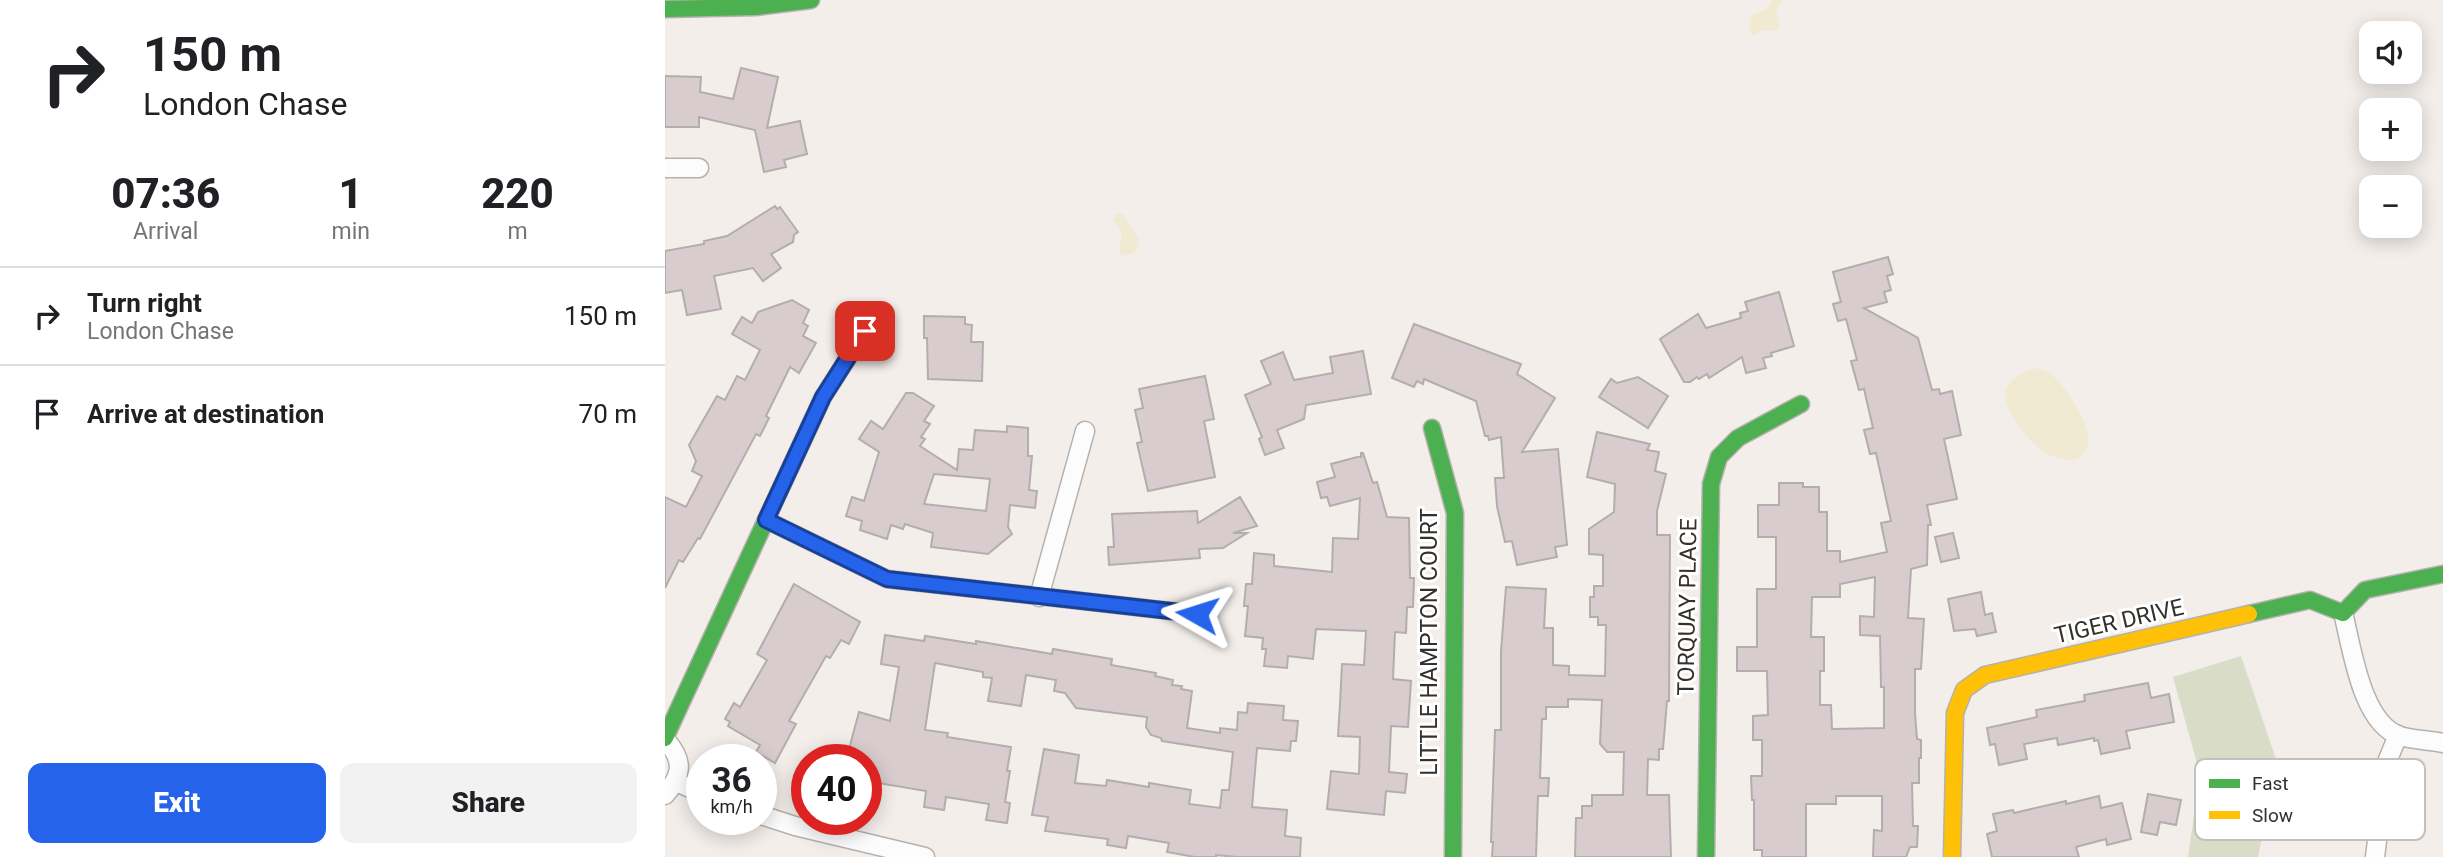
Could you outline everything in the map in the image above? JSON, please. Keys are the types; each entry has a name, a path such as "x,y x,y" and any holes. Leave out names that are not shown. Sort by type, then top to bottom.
{"street":[{"path":"665,9 756,6 811,0"},
{"path":"665,168 699,168"},
{"path":"671,789 680,766 675,751 665,738 823,397 865,331"},
{"name":"TORQUAY PLACE","path":"1706,857 1711,484 1719,457 1738,438 1801,404"},
{"name":"LITTLE HAMPTON COURT","path":"1432,428 1455,513 1453,857"},
{"path":"1039,597 1085,431"},
{"path":"766,520 887,579 1197,614"},
{"path":"2443,574 2365,590 2343,613 2363,694 2380,720 2398,735 2443,743"},
{"name":"TIGER DRIVE","path":"1952,857 1955,713 1963,690 1985,675 2309,600 2343,613"},
{"path":"2388,759 2398,735"},
{"path":"777,821 925,857"}],"green space":[{"path":"2241,656 2276,759 2196,759 2173,677"},
{"path":"2195,809 2195,840 2261,840 2258,857 2188,857"}],"sand":[{"path":"1772,0 1782,0 1776,11 1780,26 1775,31 1763,30 1753,36 1749,31 1752,15 1767,9"},
{"path":"1117,213 1124,215 1139,239 1137,249 1132,254 1122,256 1119,251 1121,231 1113,220"},
{"path":"2035,368 2052,375 2067,391 2080,412 2089,440 2087,448 2078,459 2059,459 2044,452 2012,416 2006,399 2009,385 2023,373"}],"building":[{"path":"741,68 778,77 767,128 800,121 807,154 784,160 786,167 764,172 755,130 699,117 699,127 665,127 665,76 701,77 700,92 733,99"},
{"path":"775,206 777,209 780,207 798,232 794,235 793,242 771,254 781,268 763,281 753,268 714,276 721,309 687,315 682,290 665,293 665,251 704,244 704,241 727,236"},
{"path":"1888,257 1893,274 1887,276 1891,290 1884,292 1887,302 1864,308 1918,338 1932,390 1939,389 1940,394 1952,391 1961,435 1944,439 1957,499 1927,505 1931,525 1928,525 1927,565 1911,569 1908,618 1924,619 1921,669 1915,669 1917,739 1921,740 1919,783 1912,783 1913,826 1918,826 1917,847 1910,847 1906,857 1873,857 1874,830 1882,831 1882,796 1836,796 1836,804 1806,804 1806,857 1762,857 1762,850 1754,850 1751,776 1762,776 1762,740 1753,740 1753,716 1768,715 1767,671 1737,671 1737,647 1757,647 1757,589 1776,589 1776,537 1758,537 1758,505 1779,505 1779,483 1803,483 1803,487 1819,487 1819,512 1827,512 1827,551 1840,551 1840,562 1887,552 1881,523 1891,521 1876,453 1870,454 1864,430 1873,428 1864,389 1859,390 1851,361 1857,360 1846,319 1838,321 1833,304 1841,302 1833,272","holes":["1875,577 1874,617 1860,616 1860,635 1880,636 1884,728 1832,729 1831,705 1820,705 1824,637 1811,637 1812,597 1840,597 1840,584"]},
{"path":"1779,292 1794,346 1763,358 1766,368 1746,373 1742,357 1709,378 1707,374 1684,382 1660,339 1698,314 1706,328 1741,318 1740,313 1748,311 1745,302"},
{"path":"792,300 809,310 803,323 808,326 803,336 816,343 799,373 790,367 766,416 769,418 760,436 756,434 700,539 698,538 683,562 679,560 665,588 665,497 686,507 702,476 692,471 696,461 689,445 717,396 725,400 737,376 745,380 760,350 732,334 742,317 752,323 758,312"},
{"path":"924,316 965,317 965,324 972,325 971,342 983,342 982,381 928,379"},
{"path":"1414,324 1521,364 1517,374 1555,398 1522,452 1558,449 1567,545 1555,547 1557,557 1517,565 1512,541 1505,542 1497,506 1495,478 1504,478 1501,437 1489,440 1488,436 1485,436 1476,401 1424,379 1423,384 1417,381 1414,387 1392,378"},
{"path":"1363,351 1371,394 1306,405 1304,419 1277,430 1284,448 1265,455 1259,439 1262,437 1245,395 1271,384 1261,361 1283,352 1294,380 1333,373 1330,357"},
{"path":"1205,376 1214,419 1204,421 1215,477 1148,491 1137,443 1142,442 1135,410 1143,408 1139,389"},
{"path":"1638,377 1668,396 1648,428 1599,397 1611,379 1617,383"},
{"path":"906,393 913,393 934,406 924,421 930,424 921,437 925,439 920,446 957,470 959,449 973,450 975,430 1007,432 1007,426 1028,428 1028,456 1032,456 1029,490 1037,491 1035,508 1010,505 1008,527 1012,534 988,554 931,547 933,533 905,524 903,529 891,525 887,539 860,530 862,521 846,516 852,497 864,501 879,452 859,439 871,421 883,429","holes":["934,474 990,479 986,511 924,504"]},
{"path":"1597,432 1650,444 1647,450 1659,452 1655,471 1666,474 1657,511 1657,535 1670,535 1669,701 1663,749 1659,749 1659,760 1648,759 1647,795 1669,795 1671,857 1575,857 1576,818 1582,818 1582,806 1592,806 1592,795 1623,795 1624,752 1607,752 1600,744 1602,700 1568,699 1568,707 1546,707 1546,719 1542,719 1540,778 1549,778 1548,796 1538,796 1536,857 1492,857 1495,730 1501,730 1501,651 1506,587 1546,589 1544,628 1553,628 1553,665 1569,666 1569,675 1605,676 1606,625 1598,625 1598,617 1590,617 1590,597 1594,597 1594,586 1603,586 1603,555 1589,554 1589,529 1614,512 1615,484 1587,477"},
{"path":"1361,453 1373,483 1377,482 1387,517 1409,518 1410,578 1414,578 1413,607 1407,607 1406,633 1395,632 1393,679 1411,681 1408,727 1391,726 1389,772 1407,774 1405,793 1386,791 1384,815 1327,809 1331,771 1359,774 1360,737 1338,736 1342,664 1364,665 1366,631 1316,629 1313,659 1288,656 1287,668 1264,666 1266,649 1262,649 1263,638 1245,636 1248,606 1244,606 1246,584 1252,584 1254,553 1274,555 1274,566 1332,572 1333,538 1358,539 1360,498 1330,506 1327,497 1321,498 1317,482 1335,477 1331,464 1361,456"},
{"path":"1240,497 1257,526 1233,533 1247,533 1223,548 1199,549 1200,558 1109,565 1108,547 1114,547 1112,514 1197,511 1198,523"},
{"path":"1953,533 1959,558 1941,562 1935,537"},
{"path":"794,584 860,622 849,644 841,640 830,658 826,656 789,721 796,724 777,759 777,744 758,744 728,726 730,722 725,719 734,703 740,707 767,660 757,654"},
{"path":"1981,592 1985,615 1992,613 1996,632 1977,636 1975,629 1954,631 1948,599"},
{"path":"885,635 924,641 925,636 976,644 976,641 1052,654 1053,649 1112,659 1111,665 1156,673 1155,676 1173,680 1172,685 1192,691 1187,728 1220,733 1220,728 1237,730 1238,712 1247,713 1248,703 1284,706 1283,720 1298,721 1296,741 1291,741 1290,751 1257,748 1252,807 1287,810 1285,836 1301,838 1300,857 1195,857 1167,852 1169,843 1128,836 1126,848 1107,845 1108,839 1045,831 1048,817 1032,815 1044,749 1079,755 1075,783 1106,786 1107,780 1191,790 1189,804 1220,808 1222,790 1229,790 1233,752 1162,741 1161,738 1151,735 1146,727 1147,717 1076,708 1065,693 1054,691 1056,680 1026,675 1021,706 988,701 992,678 983,677 983,672 935,663 925,730 948,733 947,737 1011,747 1005,802 1010,803 1007,823 986,820 989,804 946,797 944,810 924,807 926,791 882,784 882,744 850,744 859,712 890,721 899,667 881,664"},
{"path":"2148,683 2151,698 2169,694 2174,722 2126,731 2130,748 2101,754 2098,740 2094,741 2094,738 2058,745 2057,738 2024,744 2027,759 1999,765 1995,744 1990,745 1987,728 2037,717 2036,710 2085,701 2084,695"},
{"path":"2148,794 2181,800 2176,825 2160,822 2157,835 2141,832"},
{"path":"2099,796 2101,808 2122,803 2131,839 2107,845 2106,839 2076,847 2079,857 1992,857 1987,834 1997,831 1993,814 2013,810 2014,813"}],"traffic: fast":[{"path":"665,9 756,7 811,0"},
{"path":"665,738 823,397 865,331"},
{"path":"1706,857 1711,484 1719,457 1738,438 1801,404"},
{"path":"1432,428 1455,513 1453,857"},
{"path":"766,520 887,579 1197,614"},
{"path":"2249,614 2310,600 2343,613 2365,590 2443,574"}],"traffic: slow":[{"path":"1952,857 1955,713 1964,690 1985,675 2249,614"}],"route":[{"path":"865,331 823,397 766,520 887,579 1197,614"}]}
